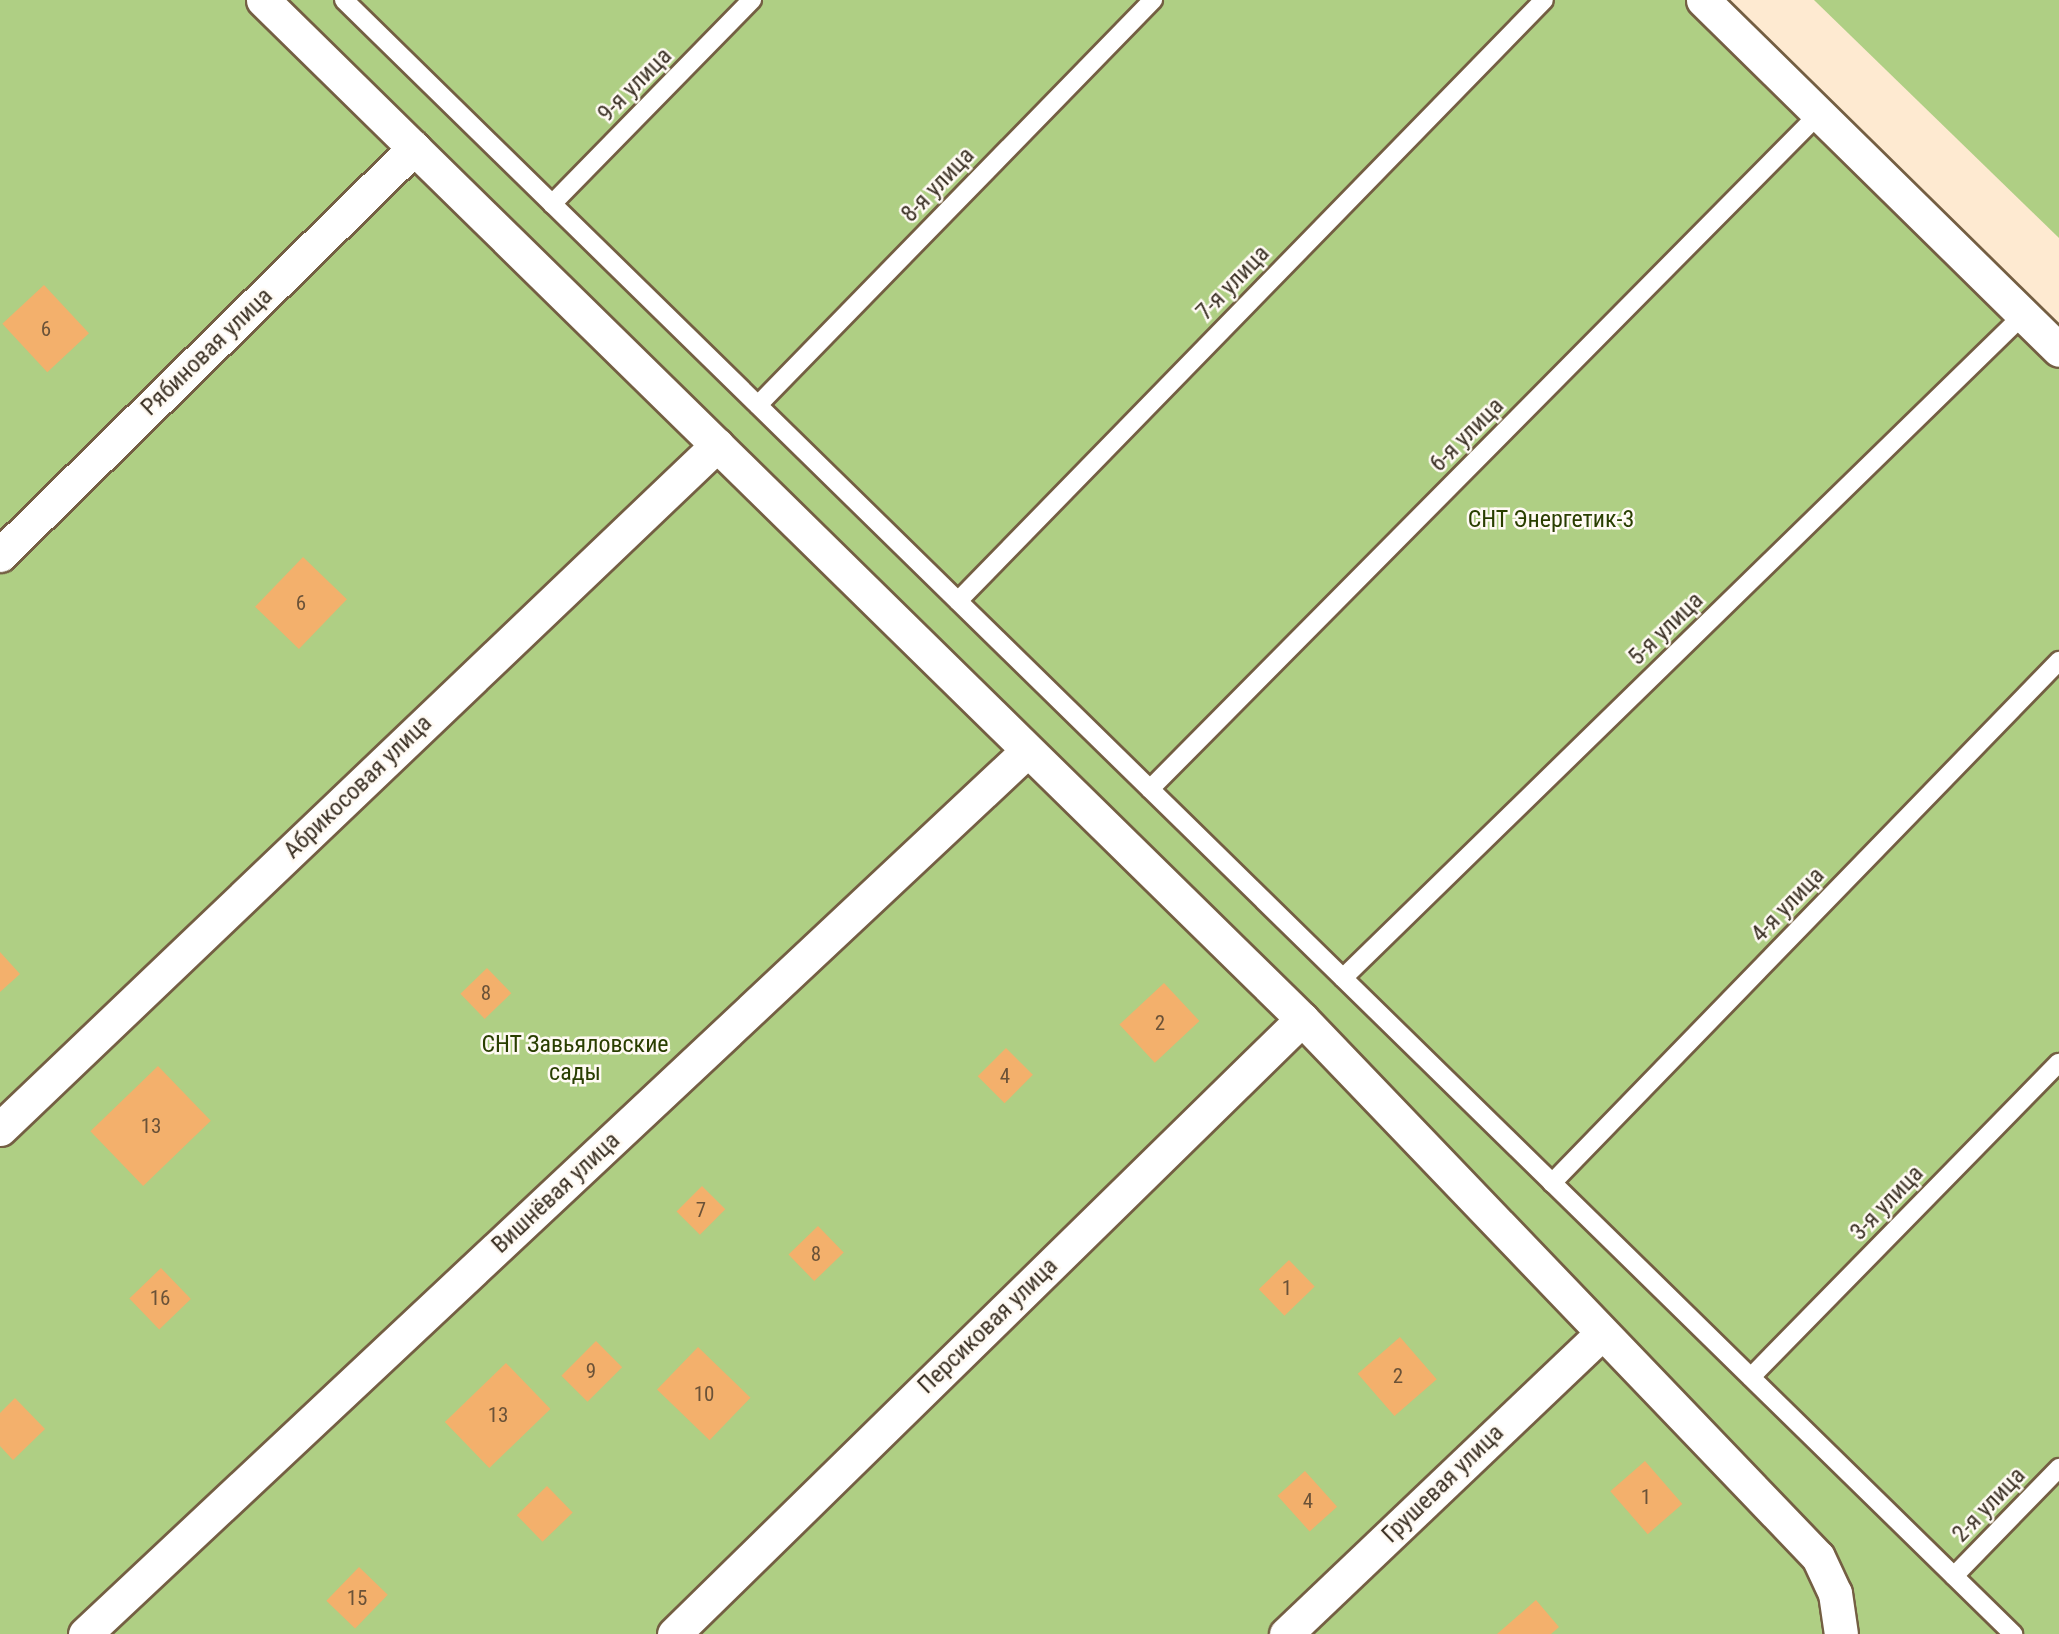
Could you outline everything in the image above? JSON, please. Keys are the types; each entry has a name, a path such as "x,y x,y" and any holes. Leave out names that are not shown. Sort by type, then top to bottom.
{"street":[{"path":"263,0 717,444 1026,752 1302,1019 1600,1335 1818,1557 1835,1593 1841,1634"},
{"path":"1703,0 2059,350"},
{"name":"Рябиновая улица","path":"0,555 414,148"},
{"name":"Абрикосовая улица","path":"0,1129 717,444"},
{"name":"Вишнёвая улица","path":"85,1634 1026,752"},
{"name":"Персиковая улица","path":"674,1634 1302,1019"},
{"name":"Грушевая улица","path":"1286,1634 1600,1335"}],"lane":[{"name":"9-я улица","path":"552,204 752,0"},
{"name":"8-я улица","path":"758,405 1153,0"},
{"name":"7-я улица","path":"958,601 1544,0"},
{"path":"353,3 552,204 2013,1634"},
{"name":"6-я улица","path":"1150,789 1819,114"},
{"name":"5-я улица","path":"1343,978 2023,316"},
{"name":"4-я улица","path":"1552,1183 2059,661"},
{"name":"3-я улица","path":"1751,1377 2059,1063"},
{"name":"2-я улица","path":"1954,1576 2059,1468"}],"green space":[{"path":"0,0 1725,0 2059,328 2059,1634 0,1634"},
{"path":"1814,0 2059,0 2059,238"}],"building":[{"path":"44,285 89,333 47,372 2,324"},
{"path":"303,557 347,599 299,649 255,607"},
{"path":"0,952 20,974 0,992"},
{"path":"487,968 511,993 485,1019 460,994"},
{"path":"1164,983 1199,1021 1155,1063 1119,1025"},
{"path":"1006,1048 1033,1075 1005,1103 978,1076"},
{"path":"158,1066 211,1121 143,1186 90,1131"},
{"path":"702,1186 725,1209 700,1235 677,1211"},
{"path":"818,1226 844,1253 814,1281 789,1254"},
{"path":"1289,1260 1315,1287 1284,1316 1259,1289"},
{"path":"161,1268 191,1299 159,1329 129,1299"},
{"path":"1400,1337 1437,1379 1394,1416 1358,1374"},
{"path":"596,1341 622,1367 588,1402 561,1376"},
{"path":"698,1347 751,1398 710,1440 657,1389"},
{"path":"506,1363 550,1409 489,1468 445,1422"},
{"path":"15,1398 45,1429 13,1460 0,1446 0,1413"},
{"path":"1645,1461 1682,1504 1648,1534 1610,1491"},
{"path":"1305,1471 1337,1507 1310,1531 1278,1496"},
{"path":"547,1486 573,1513 542,1542 517,1515"},
{"path":"359,1567 388,1595 355,1629 326,1601"},
{"path":"1536,1600 1559,1627 1551,1634 1497,1634"}],"park label":[{"name":"СНТ Энергетик-3","path":"1551,520"},
{"name":"СНТ Завьяловские сады","path":"575,1059"}]}
